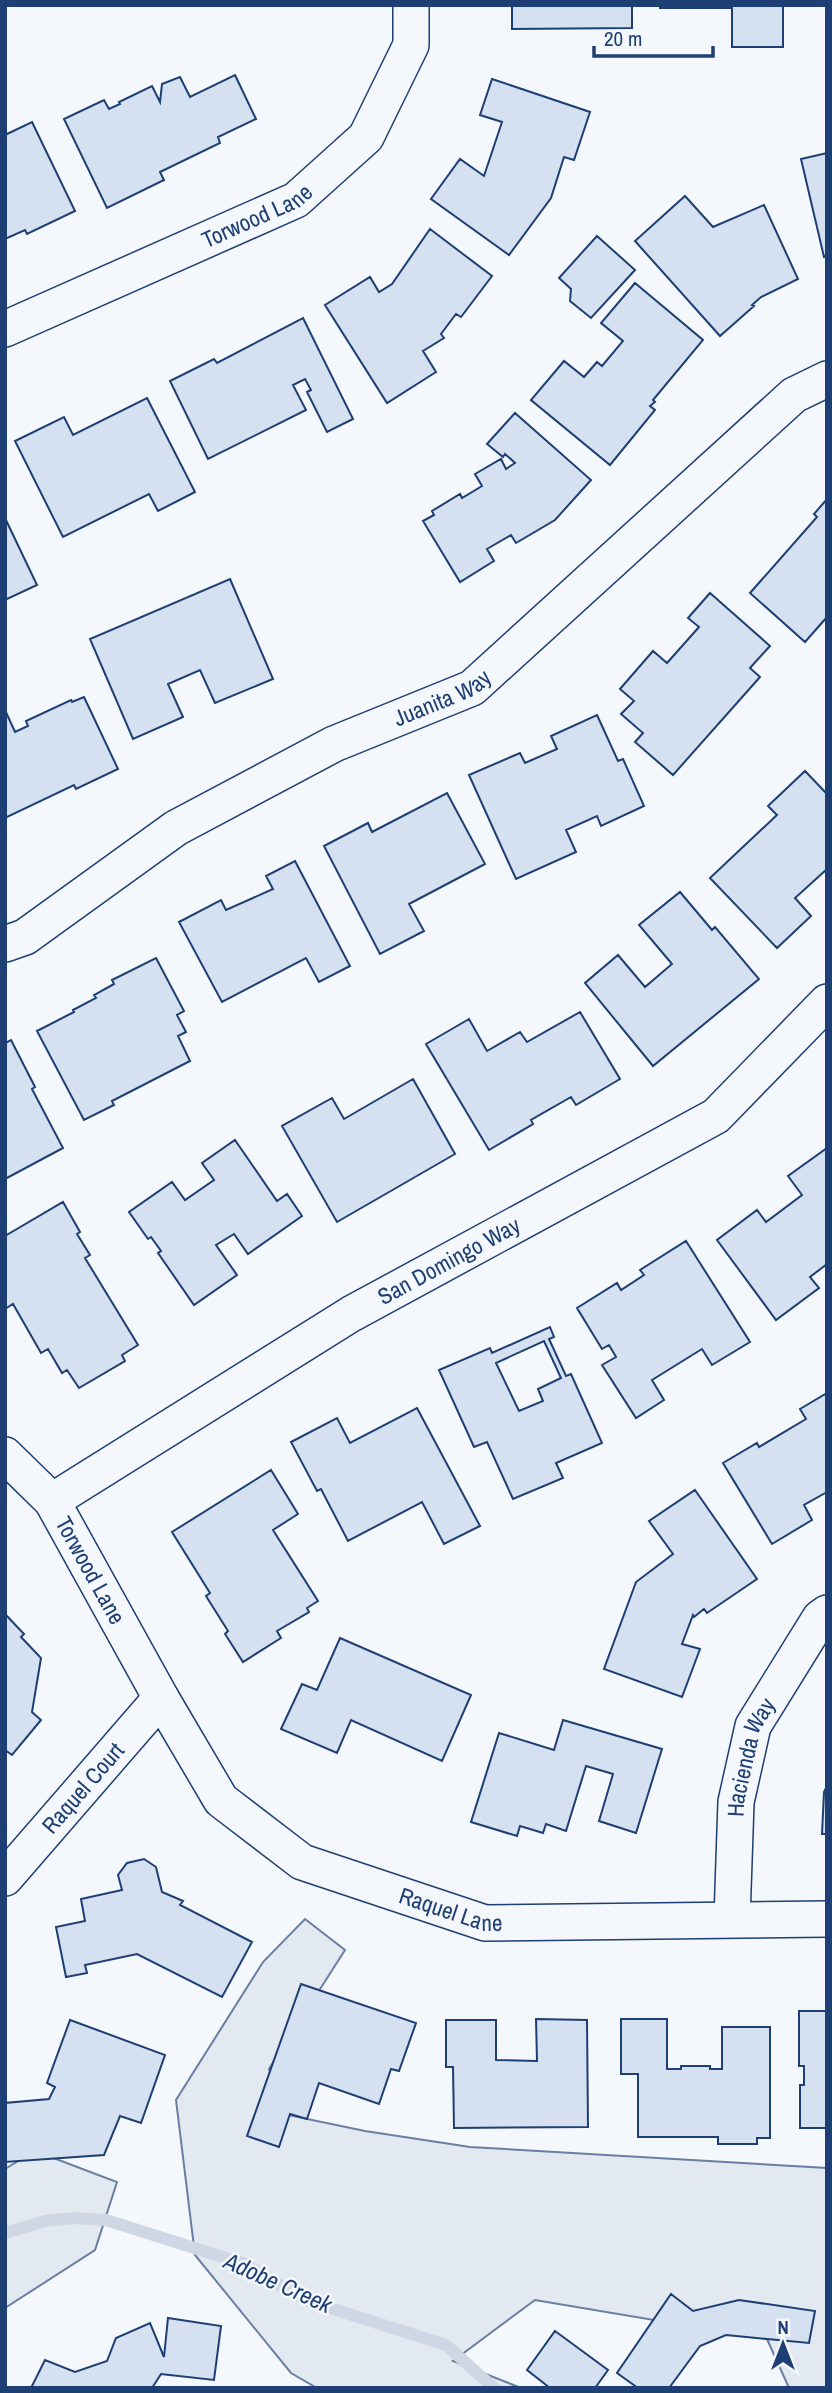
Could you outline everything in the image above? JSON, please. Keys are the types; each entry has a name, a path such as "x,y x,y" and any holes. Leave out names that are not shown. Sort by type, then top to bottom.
{"street":[{"name":"Torwood Lane","path":"5,329 296,200 366,136 411,45 411,5"},
{"name":"Juanita Way","path":"5,944 25,937 176,828 334,744 472,688 794,395 827,379"},
{"name":"San Domingo Way","path":"52,1501 351,1314 716,1116 827,1002"},
{"name":"Torwood Lane","path":"5,1455 52,1501 161,1698"},
{"name":"Hacienda Way","path":"732,1919 737,1802 753,1726 820,1618 827,1613"},
{"name":"Raquel Court","path":"5,1878 161,1698"},
{"name":"Raquel Lane","path":"161,1698 221,1800 302,1862 485,1923 827,1919"}],"shaded area":[{"path":"305,1919 345,1950 269,2069 283,2114 365,2131 470,2147 827,2168 827,2388 789,2388 767,2339 535,2300 453,2361 521,2388 317,2388 291,2373 195,2255 176,2100 263,1962"},
{"path":"35,2151 117,2182 95,2250 5,2308 5,2169"}],"building":[{"path":"512,5 632,5 632,28 512,29"},
{"path":"660,5 783,5 783,47 732,47 732,8 660,8"},
{"path":"235,75 256,119 218,137 220,143 160,172 164,180 107,208 64,119 104,100 109,109 152,86 160,102 162,84 180,77 190,97"},
{"path":"492,79 590,112 574,160 564,157 551,198 509,255 431,199 460,159 484,176 502,122 480,115"},
{"path":"32,122 75,211 27,234 25,230 5,239 5,135"},
{"path":"827,153 827,256 824,257 801,159"},
{"path":"685,196 713,227 764,205 798,279 761,297 720,336 635,241"},
{"path":"430,229 492,276 461,317 456,314 441,334 444,338 423,351 436,372 387,403 325,305 370,277 379,292 392,284"},
{"path":"597,236 635,270 591,318 570,301 571,289 559,278"},
{"path":"635,283 703,340 653,400 655,402 650,406 655,410 610,465 531,400 564,361 584,377 597,362 602,366 623,341 601,323"},
{"path":"303,318 353,419 327,432 307,392 311,390 305,379 293,385 306,410 208,459 170,381 214,359 217,363"},
{"path":"147,398 195,492 158,511 149,494 63,537 15,441 64,417 73,435"},
{"path":"515,413 591,480 555,520 516,543 511,535 487,549 494,561 460,582 423,521 434,515 432,511 460,494 462,498 482,486 475,474 501,459 506,469 515,463 487,444"},
{"path":"827,499 827,617 805,642 750,593 817,517 814,514"},
{"path":"5,518 37,585 5,600"},
{"path":"230,579 273,679 215,703 200,670 168,684 183,717 133,739 90,639"},
{"path":"710,593 770,646 750,668 760,677 673,775 635,742 643,733 621,714 634,701 620,689 653,651 667,663 699,627 688,618"},
{"path":"84,697 118,769 76,789 74,785 5,818 5,710 15,732 28,726 26,721 71,700 72,702"},
{"path":"597,715 618,761 623,759 644,806 601,826 597,816 566,830 576,852 516,879 469,775 520,753 525,763 557,749 551,736"},
{"path":"805,771 827,794 827,869 795,898 811,916 777,948 710,878 777,815 768,806"},
{"path":"447,793 485,864 409,904 424,931 380,954 324,846 368,823 372,832"},
{"path":"295,861 350,966 319,982 306,958 222,1002 179,922 221,900 226,910 273,889 266,876"},
{"path":"680,892 712,930 715,927 759,979 653,1066 585,983 618,955 645,987 672,964 639,925"},
{"path":"156,958 184,1011 177,1015 186,1032 178,1036 190,1061 112,1101 114,1105 84,1120 37,1031 96,998 94,995 114,984 112,980"},
{"path":"580,1012 620,1079 576,1105 571,1097 531,1120 533,1124 489,1150 426,1044 469,1019 487,1051 520,1032 527,1042"},
{"path":"11,1040 35,1087 32,1089 63,1148 5,1179 5,1043"},
{"path":"413,1079 455,1154 337,1222 282,1126 332,1098 344,1119"},
{"path":"235,1140 277,1201 287,1194 302,1216 248,1254 234,1234 216,1245 237,1275 194,1305 158,1253 161,1251 151,1237 148,1239 129,1212 172,1182 185,1200 214,1180 202,1163"},
{"path":"827,1148 827,1264 810,1277 819,1288 776,1320 717,1240 757,1210 766,1222 802,1195 788,1176"},
{"path":"63,1202 90,1255 85,1258 138,1345 122,1355 125,1361 79,1388 67,1370 62,1373 48,1349 41,1353 13,1304 5,1309 5,1236"},
{"path":"686,1241 750,1342 712,1365 702,1349 652,1380 664,1400 636,1418 602,1365 616,1357 609,1345 602,1349 577,1308 617,1283 621,1290 644,1275 640,1270"},
{"path":"550,1327 554,1337 549,1339 566,1376 571,1374 602,1443 556,1463 563,1478 513,1499 487,1442 474,1447 439,1370 490,1348 492,1353","holes":["544,1341 561,1378 538,1389 543,1401 519,1411 496,1363"]},
{"path":"827,1393 827,1492 804,1505 812,1520 772,1544 723,1463 757,1443 759,1447 806,1419 800,1409"},
{"path":"417,1408 480,1526 444,1544 422,1502 348,1541 321,1489 317,1491 291,1442 337,1418 350,1443"},
{"path":"271,1470 298,1514 273,1530 318,1601 307,1608 309,1612 277,1631 281,1638 243,1662 206,1596 210,1593 172,1532"},
{"path":"695,1490 757,1579 707,1613 704,1609 694,1617 693,1615 682,1644 700,1649 682,1697 604,1669 636,1582 673,1554 649,1521"},
{"path":"5,1614 24,1634 21,1637 41,1658 32,1712 41,1720 12,1755 5,1750"},
{"path":"340,1638 471,1695 442,1761 351,1720 337,1753 281,1729 302,1684 317,1690"},
{"path":"563,1720 662,1749 636,1833 599,1821 613,1774 586,1766 566,1831 546,1824 543,1833 520,1826 517,1836 471,1822 499,1733 554,1750"},
{"path":"827,1786 827,1834 822,1834 824,1792"},
{"path":"144,1859 156,1867 162,1892 183,1901 180,1905 252,1942 222,1997 137,1954 85,1965 87,1973 66,1977 56,1927 85,1921 81,1899 122,1890 118,1875 127,1863"},
{"path":"301,1984 416,2023 399,2071 391,2069 379,2104 319,2083 307,2119 290,2114 279,2147 247,2136"},
{"path":"799,2011 827,2011 827,2128 800,2128 800,2085 804,2085 804,2066 799,2066"},
{"path":"536,2019 587,2020 588,2127 454,2128 453,2067 446,2067 446,2020 496,2020 496,2060 537,2061"},
{"path":"621,2019 667,2019 667,2069 710,2066 710,2069 722,2069 722,2027 770,2027 770,2138 757,2138 757,2144 718,2144 718,2137 638,2137 638,2074 621,2074"},
{"path":"70,2020 165,2055 141,2123 120,2116 104,2155 5,2162 5,2103 49,2099 55,2087 47,2083"},
{"path":"671,2294 693,2311 739,2300 815,2311 809,2343 726,2335 700,2346 669,2388 638,2388 617,2373"},
{"path":"168,2318 221,2326 214,2380 161,2374 152,2388 31,2388 45,2360 75,2372 107,2361 116,2338 150,2323 164,2357"},
{"path":"555,2331 608,2370 595,2388 550,2388 527,2370"}],"waterway":[{"name":"Adobe Creek","path":"5,2233 45,2221 75,2218 106,2220 245,2264 305,2300 446,2345 494,2388"}]}
